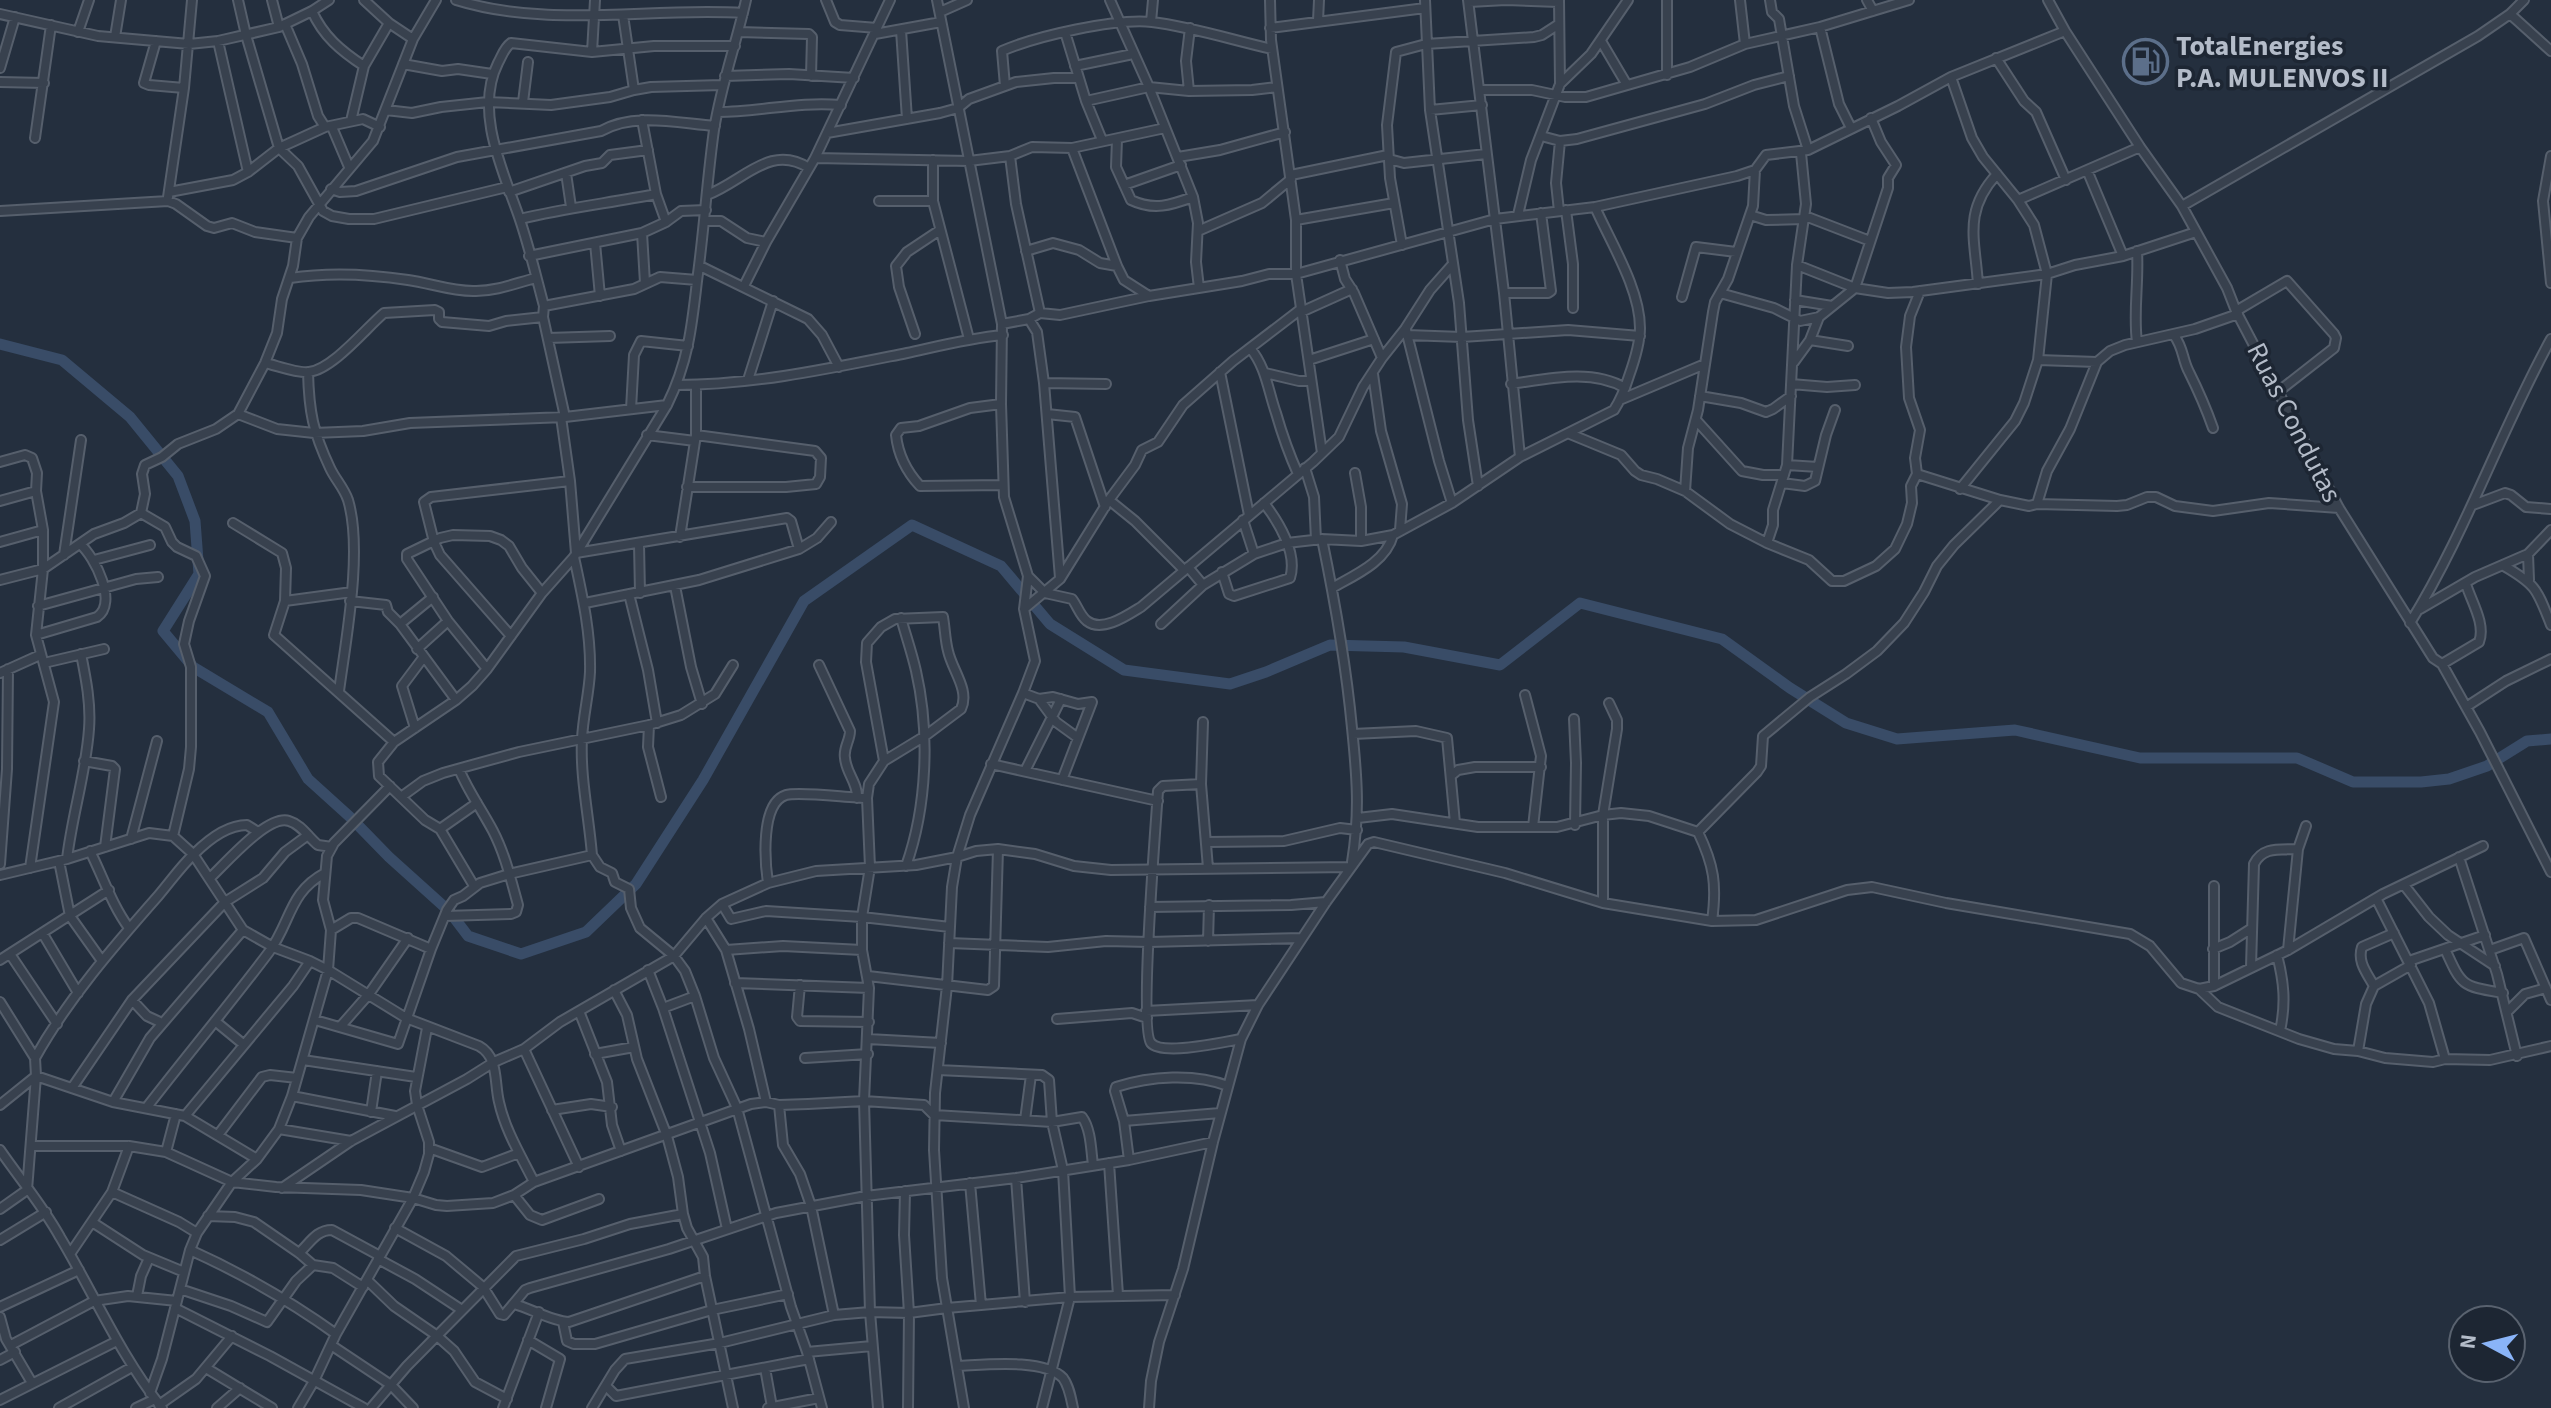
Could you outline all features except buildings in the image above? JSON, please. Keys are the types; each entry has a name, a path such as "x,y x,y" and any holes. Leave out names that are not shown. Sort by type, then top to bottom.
{"street":[{"path":"78,32 89,0"},
{"path":"115,37 121,0"},
{"path":"168,196 184,88 192,0"},
{"path":"238,0 279,148 298,166 323,211 332,216 374,219 508,189 602,163 610,155 648,150"},
{"path":"272,0 302,64 318,116 329,127 349,167"},
{"path":"0,14 78,32 189,44 218,41 282,25 329,0"},
{"path":"364,0 389,23 413,39"},
{"path":"0,580 43,569 94,534 141,513 145,494 142,474 145,465 178,444 216,429 238,414 277,333 297,238 380,127 413,39 436,0"},
{"path":"456,0 521,13 593,16 661,15 701,10 743,13"},
{"path":"592,52 595,0"},
{"path":"699,0 701,10"},
{"path":"474,886 440,829 425,820 379,776 379,758 394,742 456,700 487,669 542,593 575,555 677,385 688,346 700,266 715,126 746,0"},
{"path":"826,0 835,22 876,31 901,30 940,17 967,0"},
{"path":"744,286 815,158 890,0"},
{"path":"937,0 1002,324 1003,485 1007,509 1028,576 1024,609 1035,661 970,815 957,857 950,927 935,1093 935,1188 942,1278 964,1408"},
{"path":"1110,0 1193,197 1198,231 1196,262 1199,288"},
{"path":"1151,22 1153,0"},
{"path":"1270,0 1272,49 1296,220 1296,274 1322,453"},
{"path":"1318,21 1319,0"},
{"path":"1560,84 1601,41 1628,0"},
{"path":"1667,0 1667,75"},
{"path":"1740,0 1745,44"},
{"path":"1767,543 1787,465 1794,363 1791,315 1805,217 1806,183 1805,151 1779,19 1772,12 1770,0"},
{"path":"1867,0 1873,11"},
{"path":"1481,90 1532,90 1571,98 1586,97 1667,75 1745,44 1820,27 1909,0"},
{"name":"Ruas Condutas","path":"2048,0 2140,147 2182,206 2339,508 2433,658 2442,664 2551,872"},
{"path":"2182,206 2478,36 2524,0"},
{"path":"1518,215 1531,160 1560,84 1559,1 1468,1 1481,90 1520,457"},
{"path":"1270,28 1425,4 1430,110 1453,264 1468,420 1478,486"},
{"path":"312,11 330,40 364,66"},
{"path":"2510,14 2551,51"},
{"path":"623,15 634,90"},
{"path":"0,67 15,17"},
{"path":"1005,86 1002,51 1042,37 1119,22 1151,22 1190,28 1272,49"},
{"path":"351,121 364,66 389,23"},
{"path":"1542,35 1559,24"},
{"path":"35,138 51,25"},
{"path":"1820,27 1839,104 1851,128"},
{"path":"1189,91 1186,61 1190,28"},
{"path":"901,30 907,119"},
{"path":"1002,324 1029,319 1040,313 1060,315 1269,274 1296,274 1495,219 1595,207 1716,181 1755,170 1766,155 1805,151 1951,77 2065,31"},
{"path":"739,32 809,34 813,43 811,76"},
{"path":"1065,32 1078,78 1102,140"},
{"path":"1402,245 1394,203 1387,125 1395,54 1405,47 1426,44 1542,35 1560,41"},
{"path":"156,41 144,83 184,88"},
{"path":"218,41 248,172"},
{"path":"1601,41 1627,85"},
{"path":"735,46 654,46 592,52 511,43 492,74 488,102 496,150 520,219 544,306 543,317 563,417 575,555 585,603 590,670 582,768 592,855 600,867 612,873 615,882 629,889 631,908 640,928 674,956 685,971 714,1058 737,1108 822,1408"},
{"path":"1075,66 1133,54"},
{"path":"1996,58 2024,101 2036,112 2066,180"},
{"path":"523,102 528,62"},
{"path":"403,64 442,71 458,69 492,74"},
{"path":"386,110 412,113 488,102 537,105 572,103 634,90 724,80 811,76 854,78"},
{"path":"1541,136 1560,141 1577,139 1789,76"},
{"path":"1951,77 1972,138 2034,225 2047,274 2038,360 2032,383 2015,421 1960,489"},
{"path":"827,133 958,108 969,99 1005,86 1038,79 1078,78"},
{"path":"0,82 44,83"},
{"path":"1086,101 1149,87 1189,91 1277,87"},
{"path":"718,112 746,112 815,102 841,105"},
{"path":"1430,110 1482,105"},
{"path":"314,133 318,116"},
{"path":"1720,293 1805,322 1819,317 1855,288 1888,188 1888,178 1896,165 1881,142 1871,118"},
{"path":"0,211 168,196 233,180 279,148 329,127 363,119 380,127"},
{"path":"331,189 356,191 457,157 601,131 616,122 642,120 715,126"},
{"path":"642,120 656,194 666,222"},
{"path":"815,158 969,161 1010,156 1032,147 1072,148 1165,128"},
{"path":"1124,185 1180,161 1285,132"},
{"path":"1117,139 1115,162 1131,200 1163,207 1193,197"},
{"path":"1560,141 1556,183 1573,264 1573,308"},
{"path":"2018,200 2140,147"},
{"path":"1072,148 1124,280 1149,296"},
{"path":"1198,231 1262,203 1291,177 1306,171 1318,172 1330,167 1389,157 1404,163 1436,157 1486,154"},
{"path":"1010,156 1016,204 1040,313"},
{"path":"2551,156 2543,217 2551,283"},
{"path":"707,195 774,159 797,160 809,168"},
{"path":"933,160 933,201 969,339"},
{"path":"1685,491 1688,448 1696,420 1713,312 1728,279 1756,196 1755,170"},
{"path":"2087,170 2123,256"},
{"path":"566,173 571,207"},
{"path":"1978,284 1974,213 1983,190 1997,174"},
{"path":"520,219 571,207 656,194"},
{"path":"168,196 207,226 214,228 232,223 255,232 297,238"},
{"path":"879,201 933,201"},
{"path":"1296,220 1394,203"},
{"path":"1161,624 1203,585 1254,554 1287,543 1361,541 1397,532 1452,503 1520,457 1609,414 1622,399 1640,336 1637,305 1624,268 1595,207"},
{"path":"529,256 642,233 681,211 706,210"},
{"path":"1504,293 1551,292 1541,213"},
{"path":"1750,215 1766,220 1805,217 1870,241"},
{"path":"704,221 721,221 741,236 766,242"},
{"path":"915,334 899,287 896,266 907,252 940,230"},
{"path":"1797,265 1855,288 1888,293 1920,291 2047,274 2123,256 2196,232"},
{"path":"642,233 645,283"},
{"path":"595,243 600,296"},
{"path":"1026,251 1053,243 1079,250 1093,260 1117,266"},
{"path":"1682,297 1696,247 1736,252"},
{"path":"2137,251 2137,342"},
{"path":"1340,260 1347,283 1382,358"},
{"path":"1028,576 1045,593 1072,599 1085,619 1098,624 1125,617 1141,607 1339,437 1382,358 1406,332 1430,290 1453,264"},
{"path":"700,266 808,319 822,335 839,367"},
{"path":"290,278 329,274 407,280 473,291 501,288 536,278"},
{"path":"544,306 634,289 669,276 697,280"},
{"path":"2037,504 2047,471 2075,418 2097,362 2114,349 2174,335 2237,312 2287,281 2336,338 2334,348 2279,391"},
{"path":"1024,609 1060,579 1142,450 1155,445 1183,405 1220,372 1301,310 1352,289"},
{"path":"1570,434 1621,455 1641,475 1685,491 1730,524 1809,560 1832,581 1844,581 1869,570 1895,549 1910,514 1920,430 1909,398 1906,347 1910,316 1920,291"},
{"path":"1795,300 1832,306"},
{"path":"748,380 773,301"},
{"path":"265,363 308,372 326,364 353,344 384,313 435,310 439,312 442,322 489,326 543,317"},
{"path":"1794,363 1810,340 1819,317"},
{"path":"1029,319 1037,332 1044,383 1060,579"},
{"path":"1406,332 1462,337 1568,330 1640,336"},
{"path":"1406,332 1452,503"},
{"path":"677,385 748,380 839,367 969,339 1003,335"},
{"path":"2174,335 2183,349 2187,368 2198,387 2213,428"},
{"path":"548,338 610,336"},
{"path":"1309,360 1374,339"},
{"path":"2410,623 2472,505 2509,419 2548,350 2551,339"},
{"path":"1810,340 1848,346"},
{"path":"631,409 634,355 641,341 688,346"},
{"path":"1250,348 1265,373 1284,441 1314,497 1319,540 1332,588 1347,673 1358,787 1357,830 1351,867"},
{"path":"2038,360 2097,362"},
{"path":"1622,399 1705,364"},
{"path":"308,372 314,433 349,503 351,596 339,691"},
{"path":"1220,372 1254,554"},
{"path":"1265,373 1311,381"},
{"path":"1332,588 1372,564 1388,549 1397,532 1402,504 1381,431 1373,373"},
{"path":"1511,384 1551,378 1593,378 1609,380 1625,388"},
{"path":"1044,383 1106,384"},
{"path":"1791,384 1827,387 1855,385"},
{"path":"680,537 695,438 696,385"},
{"path":"1700,396 1741,403 1766,412 1791,396"},
{"path":"1001,404 970,408 919,426 901,428 896,435 906,468 920,486 1003,485"},
{"path":"238,414 277,429 314,433 363,431 410,423 563,417 667,405"},
{"path":"1696,420 1746,473 1810,486 1815,481 1835,410"},
{"path":"1047,414 1075,417 1107,504 1135,521 1203,585"},
{"path":"647,435 815,451 821,458 820,477 816,484 687,487"},
{"path":"64,555 81,440"},
{"path":"0,462 29,456 35,464 43,530 43,569 36,635 52,690 54,716 30,868"},
{"path":"1787,465 1818,467"},
{"path":"1355,473 1361,507 1361,541"},
{"path":"1917,474 1960,489 2029,506 2117,506 2156,497 2175,506 2213,511 2269,503 2339,508"},
{"path":"511,636 440,555 425,506 426,498 570,481"},
{"path":"0,501 36,491"},
{"path":"2472,505 2505,493 2526,507 2551,509"},
{"path":"1698,832 1757,772 1761,766 1763,736 1810,697 1877,651 1904,623 1937,566 1954,545 2000,500"},
{"path":"1222,572 1229,594 1234,596 1286,580 1292,573 1287,543 1264,503"},
{"path":"141,513 165,527 177,547 196,556 205,576 184,644 191,672 191,747 189,769 173,836"},
{"path":"575,555 787,518 791,521 799,549"},
{"path":"585,603 675,586 799,549 817,538 831,522"},
{"path":"233,523 282,553 286,568 285,601 275,637 394,742"},
{"path":"0,542 43,530"},
{"path":"2419,609 2475,577 2528,554 2550,533"},
{"path":"487,669 448,621 406,556 453,535 490,536 509,546 542,593"},
{"path":"36,635 99,616 105,608 104,587 94,560 80,544"},
{"path":"639,544 640,593"},
{"path":"94,560 150,545"},
{"path":"2528,554 2529,580"},
{"path":"2504,566 2529,580 2551,625"},
{"path":"38,606 136,579 158,577"},
{"path":"2442,664 2479,642 2481,637 2479,621 2466,584"},
{"path":"675,586 691,667 702,704"},
{"path":"629,594 648,670 653,724 648,747 661,797"},
{"path":"285,601 351,596 384,604 456,700"},
{"path":"400,624 433,597"},
{"path":"878,1408 870,1312 864,1101 869,1022 868,976 862,950 862,917 870,867 867,798 869,784 884,761 961,709 964,699 949,655 943,617 901,618 889,622 872,635 866,651 884,761"},
{"path":"901,618 917,672 925,736 918,820 906,866"},
{"path":"417,649 448,621"},
{"path":"0,864 4,671 42,659 104,649"},
{"path":"81,654 90,726 63,860 70,916 102,961"},
{"path":"415,728 402,686 423,658"},
{"path":"2466,707 2506,681 2551,659"},
{"path":"401,797 423,781 459,769 681,715 715,694 733,665"},
{"path":"819,665 850,731 844,750 845,761 857,787 857,798"},
{"path":"1023,693 1039,699 1061,699 1078,704 1092,702 1062,780"},
{"path":"1525,695 1541,756 1536,767 1533,827"},
{"path":"1039,699 1061,727 1078,738"},
{"path":"1025,771 1061,699"},
{"path":"1603,903 1603,815 1617,729 1617,720 1609,703"},
{"path":"1574,719 1575,825"},
{"path":"1203,722 1201,784 1208,868"},
{"path":"1353,734 1416,731 1445,736 1453,769 1455,823"},
{"path":"131,839 157,741"},
{"path":"84,761 115,769 105,847"},
{"path":"991,764 1158,801"},
{"path":"1453,769 1536,767"},
{"path":"445,916 516,912 518,905 493,831 459,769"},
{"path":"1201,784 1161,787 1158,801 1150,907 1148,1039 1151,1044 1161,1048 1241,1039"},
{"path":"157,1401 162,1359 197,1233 232,1182 257,1159 279,1129 292,1096 328,970 331,930 323,900 327,856 390,786"},
{"path":"768,883 766,833 775,804 780,798 792,795 867,798"},
{"path":"440,829 477,803"},
{"path":"1358,818 1404,815 1478,827 1557,827 1575,825 1603,815 1649,816 1698,832 1716,885 1712,921"},
{"path":"210,878 258,832 278,820 292,822 318,845 332,847"},
{"path":"35,1058 102,961 193,854 230,828 247,825 258,832"},
{"path":"2288,950 2298,849 2306,826"},
{"path":"1207,842 1284,841 1345,827 1357,830"},
{"path":"0,875 63,860 149,833 173,836 193,854 243,930 273,947 328,970 406,1018 488,1052 494,1062 500,1108 534,1182"},
{"path":"72,1088 132,1000 225,902 263,878 285,852 308,835"},
{"path":"1149,1408 1159,1342 1198,1211 1220,1113 1241,1039 1258,1005 1326,902 1368,844 1374,842 1505,873 1603,903 1712,921 1756,920 1823,896 1872,887 2130,934 2150,946 2181,983 2199,989 2218,1007 2334,1049 2433,1062 2445,1059 2490,1060 2551,1046"},
{"path":"2199,989 2214,986 2288,950 2376,898 2483,846"},
{"path":"868,976 988,990 994,986 998,849"},
{"path":"282,1188 351,1141 494,1062 524,1049 560,1022 674,956 722,904 768,883 816,871 906,866 998,849 1035,854 1092,870 1351,867"},
{"path":"2251,967 2254,864 2266,851 2298,849"},
{"path":"90,851 116,910 129,928"},
{"path":"315,1020 398,1044 431,949 454,900 467,894 474,886 509,874 592,855"},
{"path":"2459,857 2503,993 2517,1056"},
{"path":"147,1107 273,947 291,907 305,886 325,873"},
{"path":"2404,885 2429,917 2495,966"},
{"path":"2214,886 2214,986"},
{"path":"0,960 109,890"},
{"path":"2376,898 2435,1018 2445,1059"},
{"path":"1150,907 1326,902"},
{"path":"722,904 731,919 766,911 950,927"},
{"path":"1208,941 1209,905"},
{"path":"331,930 351,918 358,918 431,949"},
{"path":"706,918 726,950 766,1102"},
{"path":"2213,949 2252,928"},
{"path":"113,1102 150,1038 243,930"},
{"path":"2374,986 2361,958 2362,947 2394,933"},
{"path":"43,934 78,993"},
{"path":"2358,1051 2364,1009 2374,986 2410,963 2459,942 2485,935"},
{"path":"340,1027 369,994 408,938"},
{"path":"949,943 1048,947 1106,941 1302,938"},
{"path":"2490,950 2524,938 2551,1000"},
{"path":"726,950 783,946 862,950"},
{"path":"2445,949 2455,972 2467,986 2503,993"},
{"path":"10,954 57,1024"},
{"path":"2277,955 2285,986 2280,1031"},
{"path":"166,1152 180,1115 293,986 310,961"},
{"path":"648,970 719,1184 727,1229"},
{"path":"735,983 869,988"},
{"path":"800,985 798,1020 869,1022"},
{"path":"2508,1011 2525,994 2546,988"},
{"path":"614,990 627,1015 634,1047 667,1136 678,1177 683,1214 703,1257 733,1408"},
{"path":"663,1008 695,996"},
{"path":"1132,1013 1147,998"},
{"path":"132,1000 147,1016 162,1023"},
{"path":"1057,1019 1258,1005"},
{"path":"0,1209 27,1190 36,1076 35,1058 2,1008"},
{"path":"579,1011 607,1082 612,1125 621,1151"},
{"path":"215,1021 243,1044"},
{"path":"298,1408 413,1198 424,1172 429,1148 417,1105 416,1077 427,1028"},
{"path":"868,1039 941,1043"},
{"path":"595,1054 634,1047"},
{"path":"524,1049 579,1167"},
{"path":"805,1058 868,1054"},
{"path":"303,1060 416,1077"},
{"path":"938,1070 1042,1075 1049,1080 1052,1122 1063,1170 1070,1297 1042,1408"},
{"path":"371,1112 377,1071"},
{"path":"1025,1120 1031,1075"},
{"path":"36,1076 113,1102 180,1115 257,1159"},
{"path":"0,1105 36,1076"},
{"path":"218,1135 262,1077 297,1078"},
{"path":"1129,1160 1116,1087 1196,1077 1228,1086"},
{"path":"924,1105 935,1093"},
{"path":"292,1096 395,1116"},
{"path":"31,1146 129,1146 166,1152 232,1182 282,1188 361,1190 447,1206 493,1203 514,1195 534,1182 737,1108 766,1102 779,1105 864,1101 924,1105 934,1115 1052,1122 1076,1117 1085,1119 1093,1165"},
{"path":"552,1110 591,1104 612,1107"},
{"path":"779,1105 783,1145 800,1174 811,1206 834,1315"},
{"path":"1124,1121 1220,1113"},
{"path":"279,1129 351,1141"},
{"path":"395,1228 446,1256 483,1287 500,1314 507,1313 530,1288 693,1241 767,1216 866,1196 1016,1178 1129,1160 1213,1142"},
{"path":"70,1254 112,1192 129,1146"},
{"path":"429,1148 466,1164 482,1167 519,1153"},
{"path":"1,1155 46,1212 132,1367 157,1401"},
{"path":"1109,1163 1118,1295"},
{"path":"1016,1178 1025,1302"},
{"path":"970,1183 981,1305"},
{"path":"905,1191 908,1408"},
{"path":"112,1192 197,1233"},
{"path":"514,1195 530,1215 542,1220 599,1199"},
{"path":"0,1240 46,1212"},
{"path":"371,1408 436,1335 508,1262 526,1252 584,1239 630,1224 683,1214"},
{"path":"208,1216 235,1217 254,1222 313,1265 333,1268 365,1283 454,1351 475,1382 507,1399"},
{"path":"92,1222 149,1258 184,1272"},
{"path":"299,1253 317,1233 332,1230 462,1310"},
{"path":"190,1250 245,1276 336,1334"},
{"path":"137,1296 149,1258"},
{"path":"180,1289 267,1322 302,1274 313,1265"},
{"path":"0,1307 79,1270"},
{"path":"514,1304 563,1322 705,1276"},
{"path":"563,1322 567,1341 590,1345 712,1310 788,1294"},
{"path":"592,1408 625,1359 720,1343 834,1315 909,1313 1070,1297 1175,1295"},
{"path":"0,1360 8,1344 94,1301 137,1296 176,1304 364,1408"},
{"path":"503,1408 539,1312"},
{"path":"0,1317 8,1344 32,1383"},
{"path":"136,1408 157,1401 196,1379 232,1336"},
{"path":"528,1340 560,1359 546,1408"},
{"path":"0,1400 117,1341"},
{"path":"331,1345 391,1385 413,1408"},
{"path":"616,1396 765,1368 808,1356 872,1346"},
{"path":"957,1366 1024,1365 1052,1371 1066,1383 1073,1408"},
{"path":"59,1408 132,1367"},
{"path":"206,1368 272,1408"},
{"path":"765,1368 770,1408 819,1398"},
{"path":"606,1386 616,1396 619,1408"},
{"path":"217,1408 240,1388"}],"waterway":[{"path":"0,344 62,360 130,417 178,476 195,521 199,574 163,631 193,667 268,712 308,779 449,911 468,936 521,954 586,932 636,884 703,780 804,601 912,525 1001,566 1050,624 1124,670 1230,684 1330,645 1404,647 1500,665 1580,603 1722,639 1790,688 1846,723 1897,739 2015,730 2140,758 2297,758 2353,782 2449,779 2487,766 2527,741 2551,739"}],"place":[{"name":"TotalEnergies P.A. MULENVOS II","path":"2145,61"}]}
